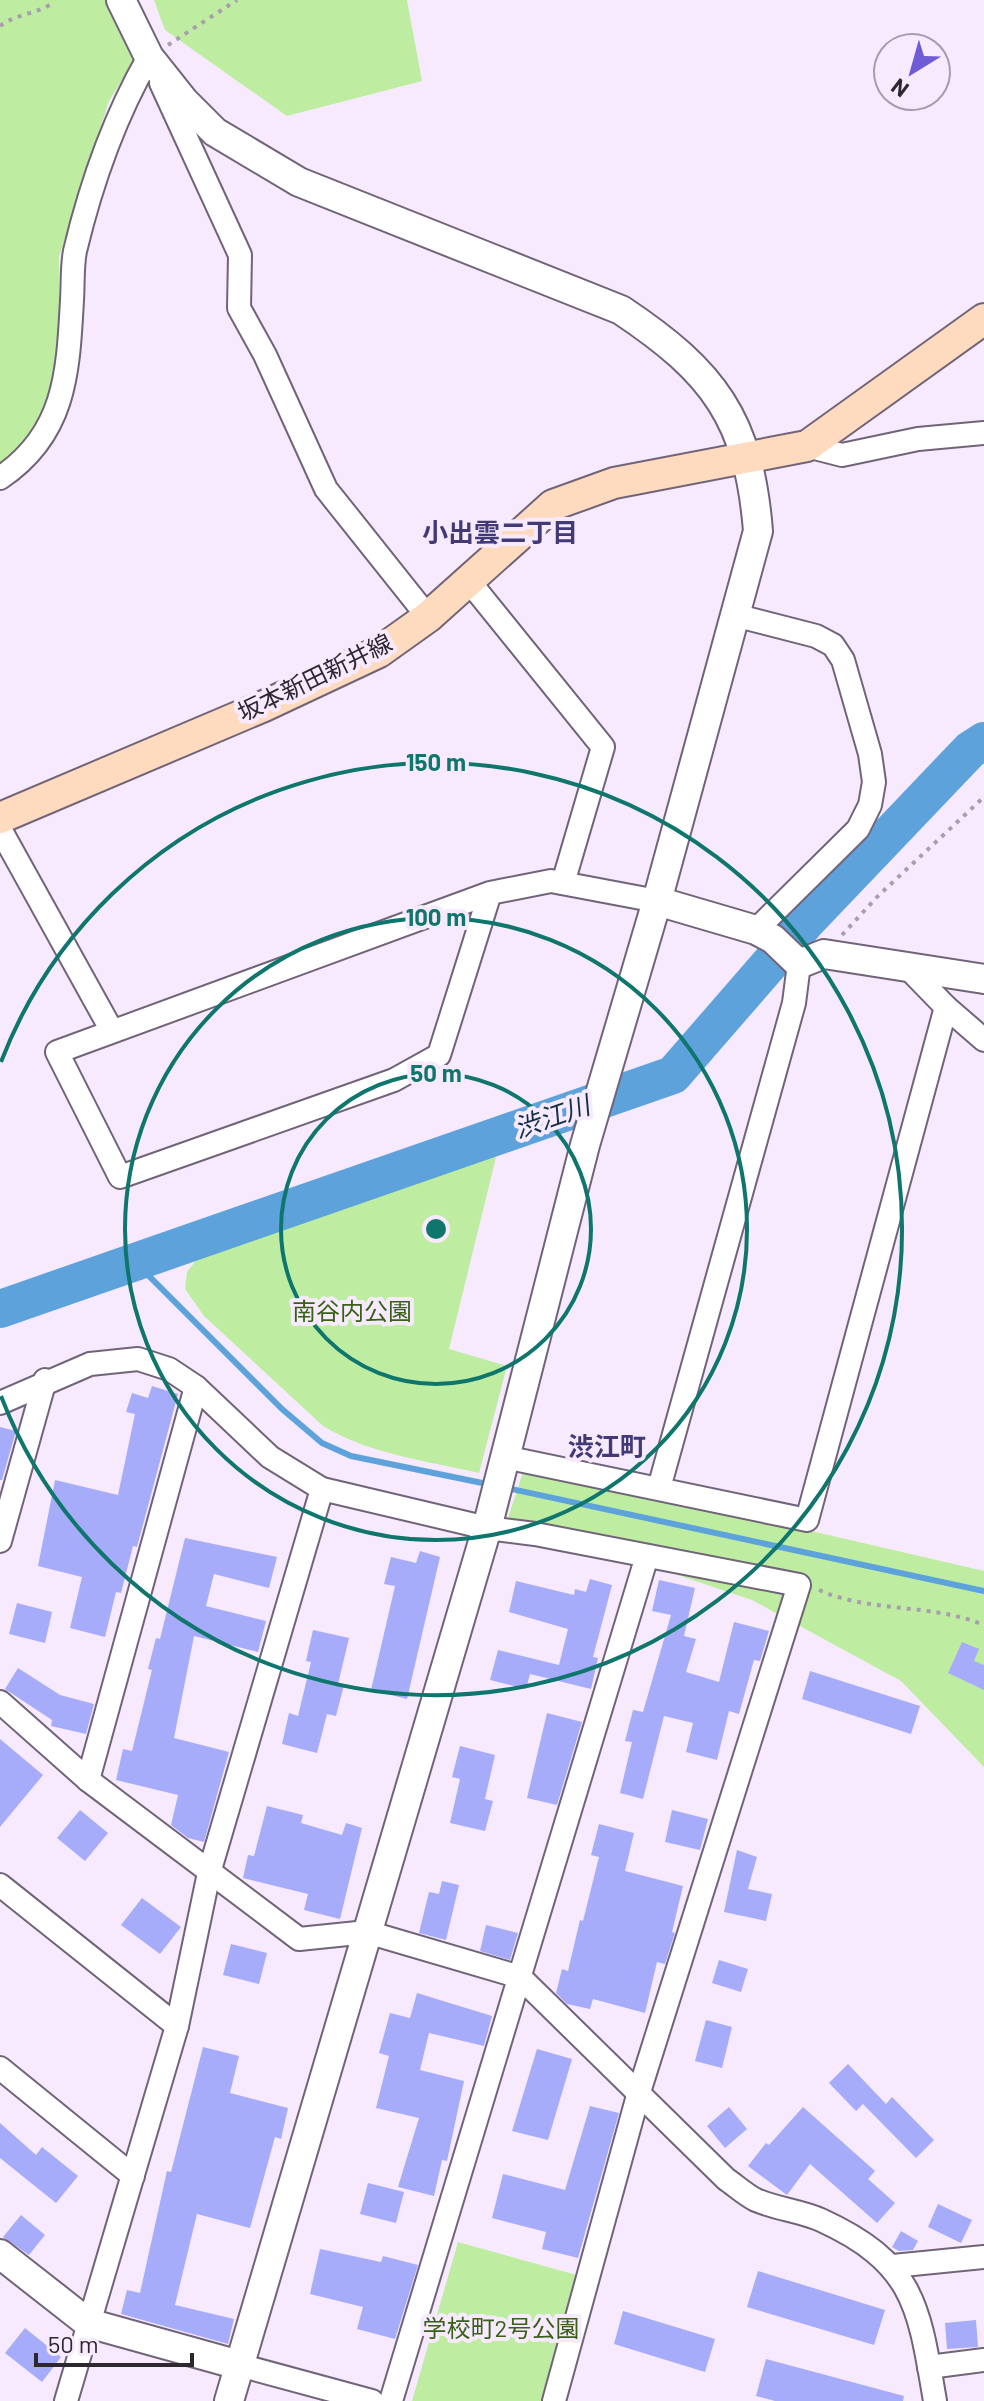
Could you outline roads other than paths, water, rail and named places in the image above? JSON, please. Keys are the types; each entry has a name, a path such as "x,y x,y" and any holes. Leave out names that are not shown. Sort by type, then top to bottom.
{"main road":[{"name":"坂本新田新井線","path":"0,818 264,706 379,652 428,617 553,505 614,483 807,446 984,319"}],"street":[{"path":"121,0 240,255 239,308 265,355 326,489 428,617"},
{"path":"149,57 184,101 215,132 299,182 621,310 665,339 729,409 755,491 758,531 657,901 585,1145 489,1519 229,2401"},
{"path":"0,478 23,462 54,419 68,367 75,253 120,106 149,57"},
{"path":"807,446 842,455 918,439 984,433"},
{"path":"468,580 603,747 563,883"},
{"path":"734,615 816,636 833,645 843,660 870,754 874,782 870,805 858,829 765,935"},
{"path":"0,829 112,1031"},
{"path":"490,893 439,1055 394,1080 120,1177 57,1052 490,893 551,881 563,883 657,901 765,935 812,959 984,979"},
{"path":"659,1488 794,1003 812,959"},
{"path":"909,969 984,1040"},
{"path":"502,1461 659,1488 807,1520 946,1007"},
{"path":"0,1403 45,1380 90,1364 138,1359 169,1369 196,1387 270,1457 322,1489 489,1519 647,1556 799,1585 639,2092 554,2401"},
{"path":"0,1541 45,1380"},
{"path":"88,1780 196,1387"},
{"path":"66,2401 177,2026 209,1873 322,1489"},
{"path":"391,2401 647,1556"},
{"path":"0,1702 88,1780 299,1939 367,1932 520,1977 698,2153 736,2186 756,2199 820,2219 862,2243 893,2266 914,2303 935,2401"},
{"path":"0,1885 177,2026"},
{"path":"0,2068 133,2176"},
{"path":"0,2254 88,2323 372,2401"},
{"path":"893,2266 965,2256 984,2257"},
{"path":"929,2367 984,2360"}],"waterway":[{"name":"渋江川","path":"0,1309 673,1075 805,923 970,750 984,741"},
{"path":"134,1261 282,1409 322,1443 351,1456 492,1485"},
{"path":"507,1488 984,1591"}],"district":[{"name":"小出雲二丁目","path":"500,533"},
{"name":"渋江町","path":"607,1447"}],"park label":[{"name":"南谷内公園","path":"352,1312"},
{"name":"学校町2号公園","path":"501,2329"}]}
